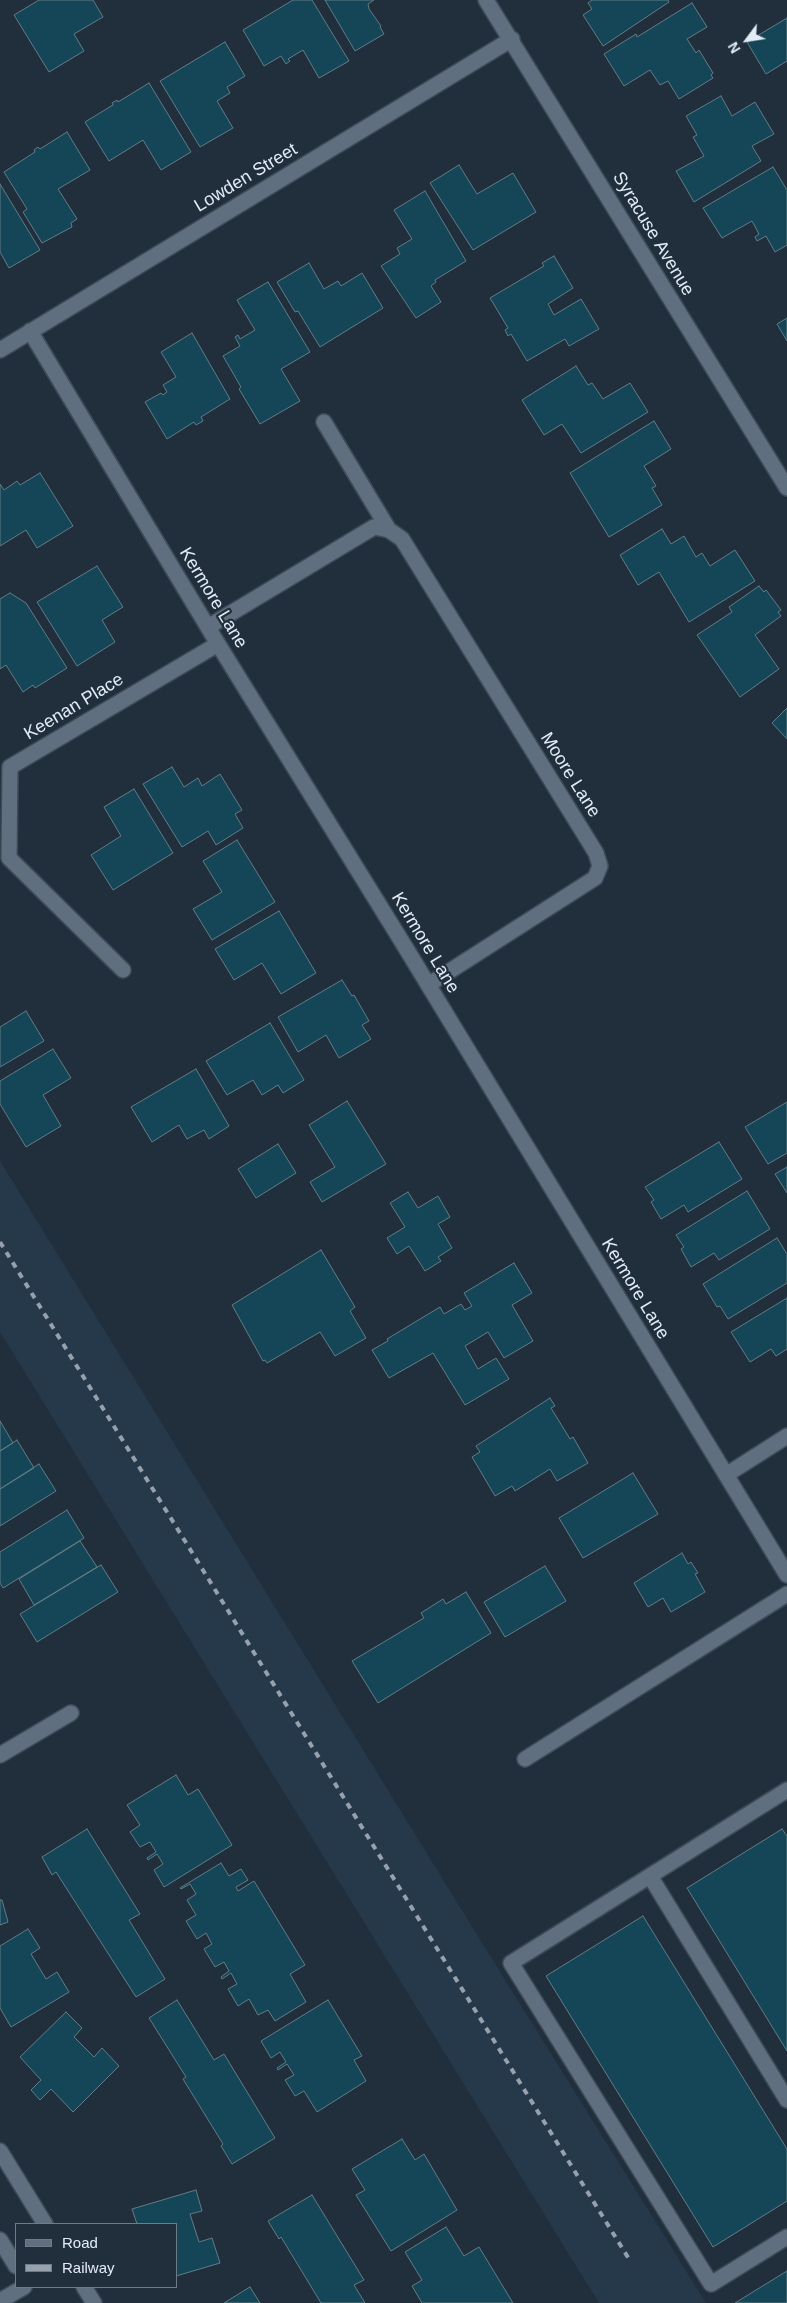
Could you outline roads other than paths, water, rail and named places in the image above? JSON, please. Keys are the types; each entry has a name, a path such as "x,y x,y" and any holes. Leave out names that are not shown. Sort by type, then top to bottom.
{"street":[{"name":"Syracuse Avenue","path":"486,0 512,39 787,488"},
{"name":"Lowden Street","path":"0,350 512,39"},
{"name":"Kermore Lane","path":"30,331 218,644 787,1575"},
{"name":"Moore Lane","path":"324,422 389,530 402,539 596,853 600,866 595,878 428,985"},
{"path":"208,627 374,527 389,530"},
{"name":"Keenan Place","path":"123,970 9,858 10,767 218,644"},
{"path":"726,1475 787,1436"},
{"path":"525,1759 787,1594"},
{"path":"0,1754 71,1713"},
{"path":"786,1795 650,1876 511,1963 711,2284 787,2237"},
{"path":"650,1876 787,2100"},
{"path":"0,2152 44,2223"},
{"path":"0,2240 15,2264"},
{"path":"0,2301 22,2288"},
{"path":"85,2288 94,2303"}],"railway":[{"path":"0,1242 629,2259"}]}
